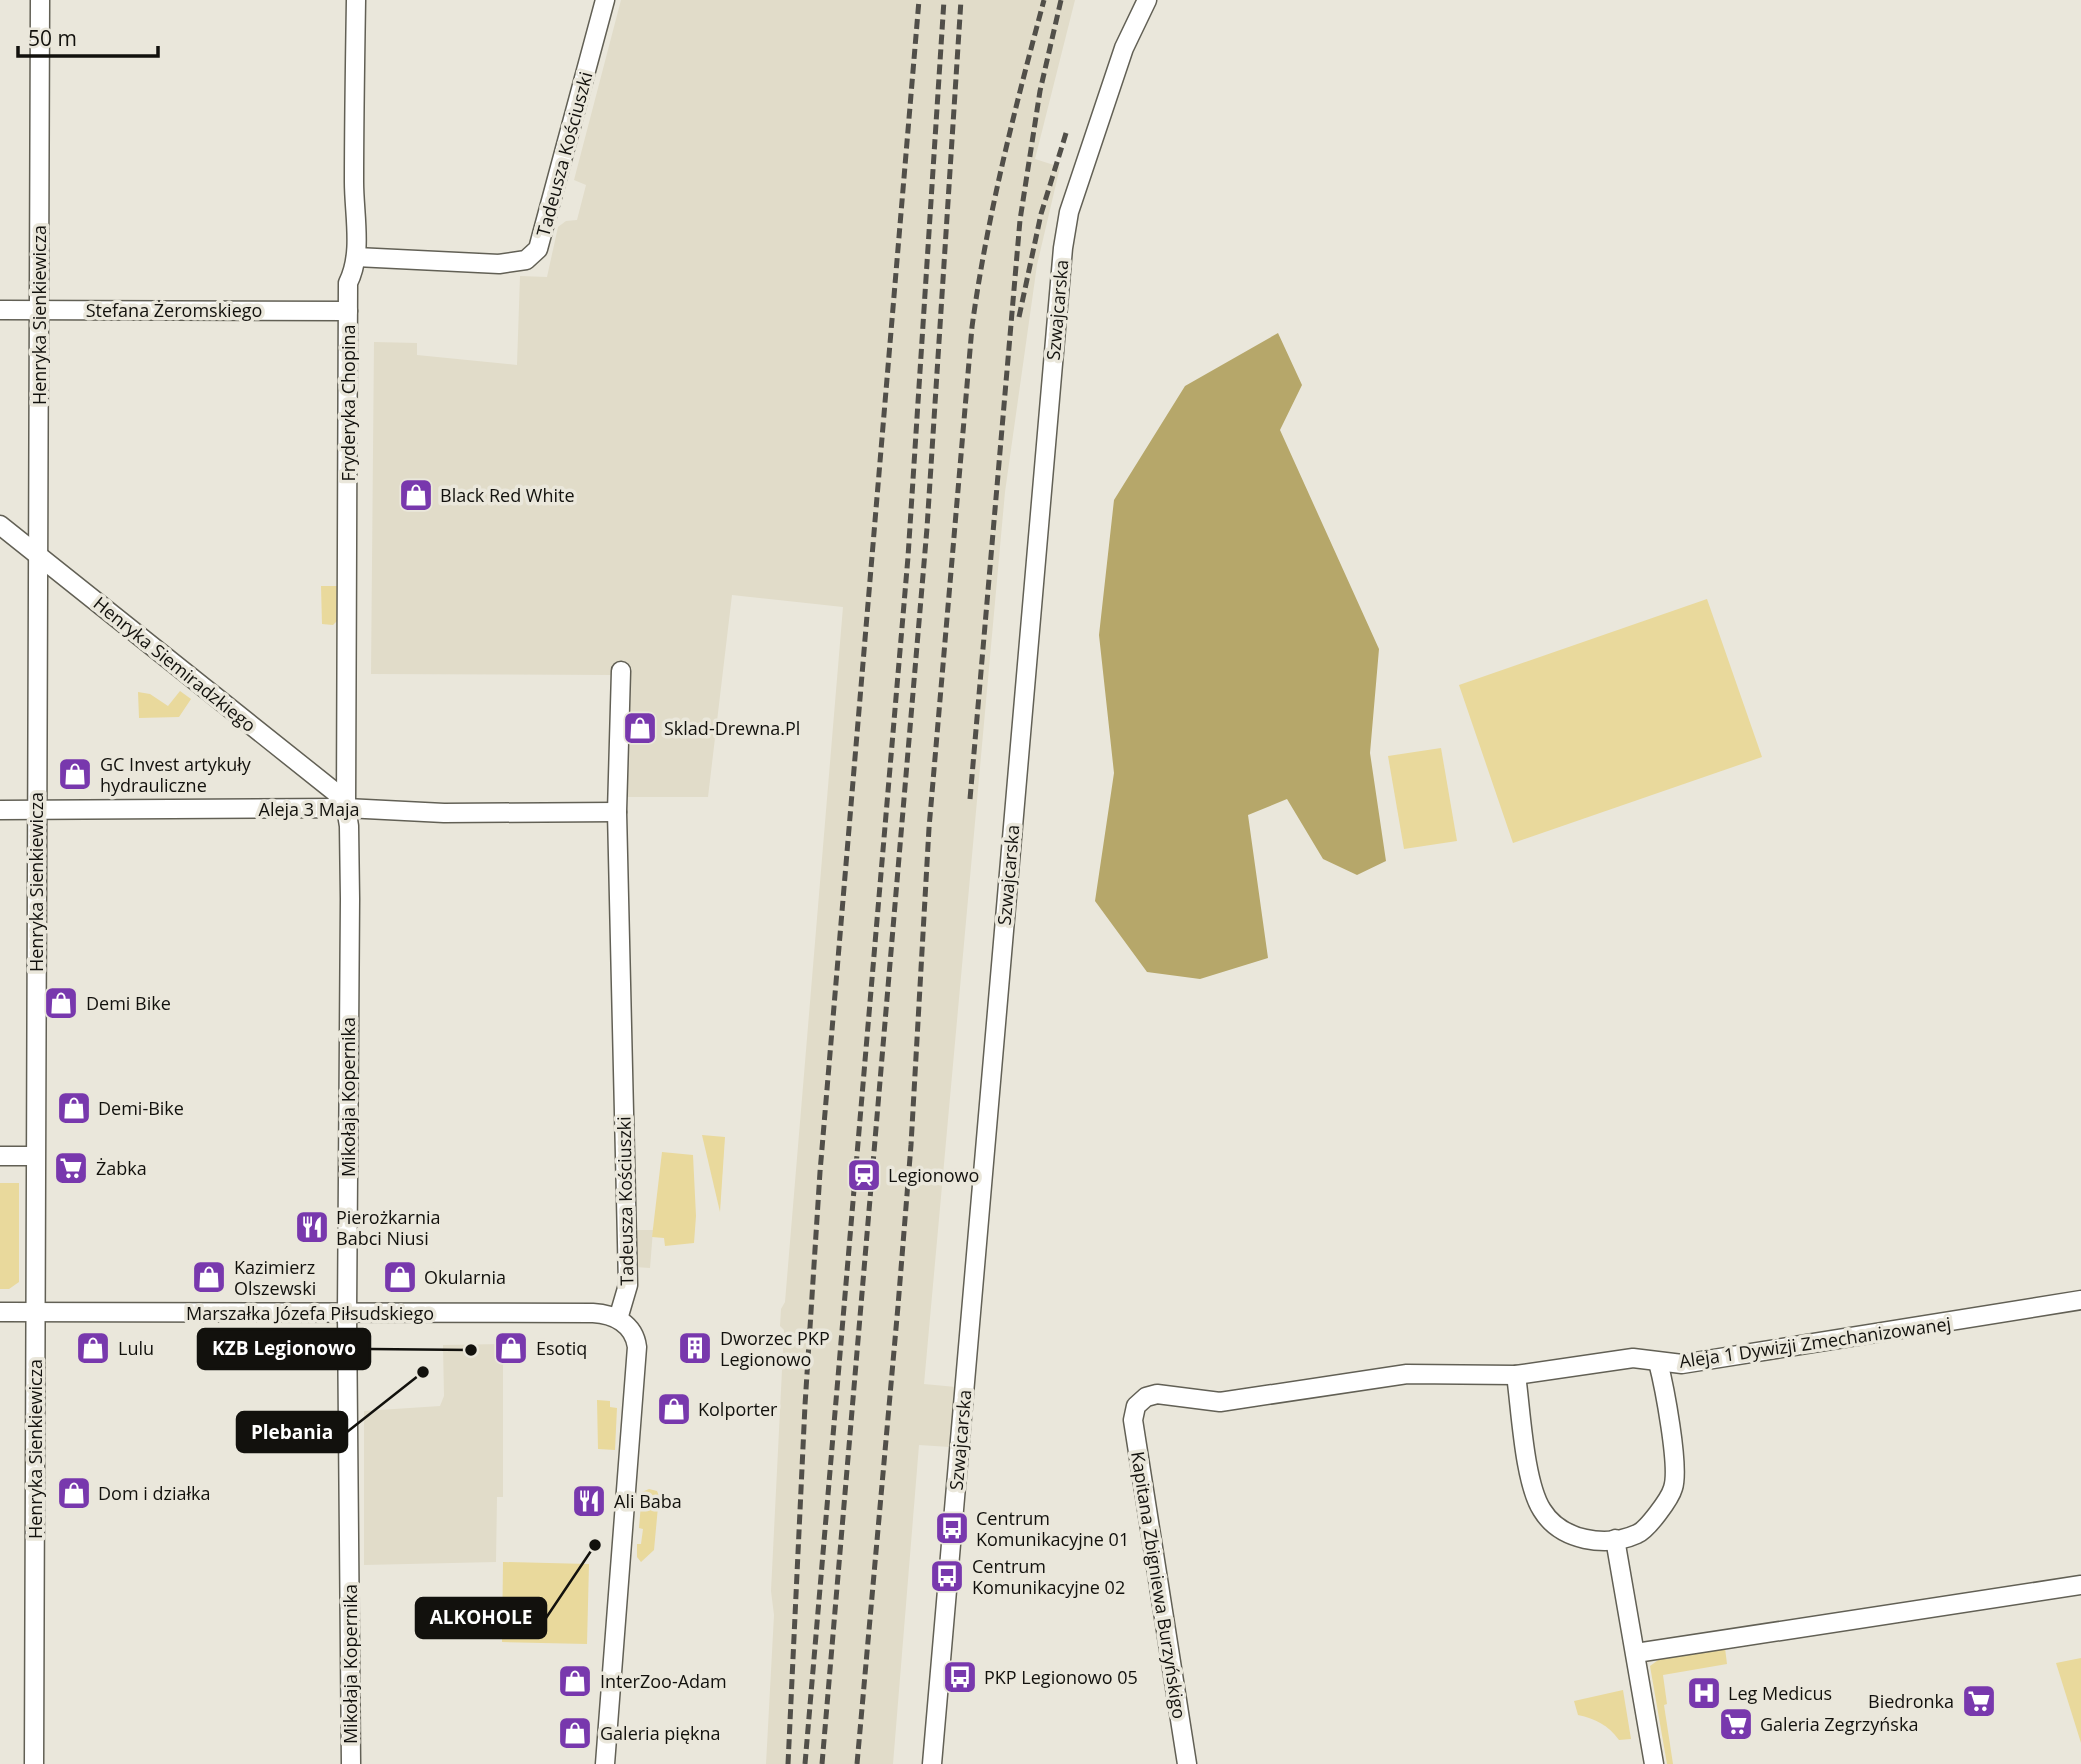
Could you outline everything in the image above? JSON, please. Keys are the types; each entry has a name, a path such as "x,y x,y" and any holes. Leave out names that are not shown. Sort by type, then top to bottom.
{"street":[{"name":"Henryka Sienkiewicza","path":"34,1764 40,0"},
{"name":"Fryderyka Chopina","path":"346,808 348,283 356,257 356,0"},
{"name":"Tadeusza Kościuszki","path":"356,257 499,264 526,261 538,248 605,0"},
{"name":"Szwajcarska","path":"932,1764 1063,248 1069,212 1124,48 1147,0"},
{"name":"Stefana Żeromskiego","path":"0,310 348,311"},
{"name":"Henryka Siemiradzkiego","path":"0,525 335,792 346,808"},
{"name":"Tadeusza Kościuszki","path":"618,1319 628,1285 617,813 621,671"},
{"name":"Aleja 3 Maja","path":"0,810 346,808 444,813 617,813"},
{"name":"Mikołaja Kopernika","path":"346,808 349,826 350,899 347,1313 351,1764"},
{"path":"0,1156 35,1156"},
{"name":"Aleja 1 Dywizji Zmechanizowanej","path":"1136,1406 1146,1397 1157,1394 1220,1402 1407,1374 1516,1375 1633,1358 1690,1363 2081,1300"},
{"name":"Marszałka Józefa Piłsudskiego","path":"0,1312 593,1313 618,1319"},
{"path":"606,1764 637,1347 631,1330 618,1319"},
{"path":"1516,1375 1532,1492 1541,1510 1549,1520 1580,1539 1600,1542 1639,1534 1663,1506 1673,1489 1675,1473 1664,1384 1658,1362"},
{"name":"Kapitana Zbigniewa Burzyńskigo","path":"1136,1406 1133,1420 1187,1764"},
{"path":"1615,1539 1654,1764"},
{"path":"1636,1653 2081,1586"}],"shaded area":[{"path":"621,0 1075,0 1035,159 1060,167 1037,265 1005,492 924,1384 956,1387 950,1447 919,1445 893,1764 766,1764 774,1615 771,1591 784,1330 780,1326 781,1309 785,1302 843,607 732,595 708,797 626,797 613,675 371,674 374,342 417,343 417,355 517,365 520,276 547,277 558,227 566,221 577,220 586,185 574,180"},
{"path":"1278,333 1302,385 1280,430 1379,649 1370,753 1386,861 1357,875 1323,859 1287,799 1248,815 1268,958 1200,979 1147,972 1095,901 1114,773 1099,635 1114,500 1185,386"},
{"path":"321,586 337,586 337,621 333,625 322,624"},
{"path":"1707,599 1762,757 1513,843 1459,685"},
{"path":"180,691 191,699 179,717 139,718 138,692 150,694 168,706"},
{"path":"1441,748 1457,841 1404,849 1388,756"},
{"path":"702,1135 725,1137 720,1212"},
{"path":"662,1152 693,1155 696,1216 694,1243 665,1246 664,1238 652,1237"},
{"path":"0,1183 19,1183 19,1282 9,1289 0,1289"},
{"path":"634,1230 653,1230 650,1268 635,1267"},
{"path":"503,1344 503,1497 497,1497 496,1562 364,1565 364,1411 440,1406 444,1396 443,1345"},
{"path":"597,1400 610,1401 610,1407 617,1408 615,1450 598,1449"},
{"path":"649,1489 657,1491 659,1496 654,1550 641,1562 637,1557 637,1544 641,1544 643,1529 639,1528 642,1492"},
{"path":"503,1562 589,1564 587,1644 502,1642"},
{"path":"1725,1648 1727,1664 1663,1675 1667,1704 1664,1705 1673,1764 1667,1764 1650,1666 1661,1658"},
{"path":"2081,1658 2081,1743 2056,1663"},
{"path":"1623,1690 1631,1739 1619,1740 1601,1723 1578,1715 1574,1701"}],"railway":[{"path":"788,1764 805,1405 820,1172 919,0"},
{"path":"805,1764 908,557 944,0"},
{"path":"822,1764 927,528 961,0"},
{"path":"857,1764 911,1145 929,828 972,327 994,203 1044,0"},
{"path":"970,799 1020,220 1040,91 1061,0"},
{"path":"1019,317 1041,214 1067,130"}],"place":[{"name":"Black Red White","path":"416,495"},
{"name":"Sklad-Drewna.Pl","path":"640,728"},
{"name":"GC Invest artykuły hydrauliczne","path":"75,774"},
{"name":"Demi Bike","path":"61,1003"},
{"name":"Demi-Bike","path":"74,1108"},
{"name":"Żabka","path":"71,1168"},
{"name":"Legionowo","path":"864,1175"},
{"name":"Pierożkarnia Babci Niusi","path":"312,1227"},
{"name":"Kazimierz Olszewski","path":"209,1277"},
{"name":"Okularnia","path":"400,1277"},
{"name":"Lulu","path":"93,1348"},
{"name":"Esotiq","path":"511,1348"},
{"name":"Dworzec PKP Legionowo","path":"695,1348"},
{"name":"KZB Legionowo","path":"471,1350"},
{"name":"Plebania","path":"423,1372"},
{"name":"Kolporter","path":"674,1409"},
{"name":"Dom i działka","path":"74,1493"},
{"name":"Ali Baba","path":"589,1501"},
{"name":"Centrum Komunikacyjne 01","path":"952,1528"},
{"name":"ALKOHOLE","path":"595,1545"},
{"name":"Centrum Komunikacyjne 02","path":"947,1576"},
{"name":"PKP Legionowo 05","path":"960,1677"},
{"name":"InterZoo-Adam","path":"575,1681"},
{"name":"Leg Medicus","path":"1704,1693"},
{"name":"Biedronka","path":"1979,1701"},
{"name":"Galeria Zegrzyńska","path":"1736,1724"},
{"name":"Galeria piękna","path":"575,1733"}]}
